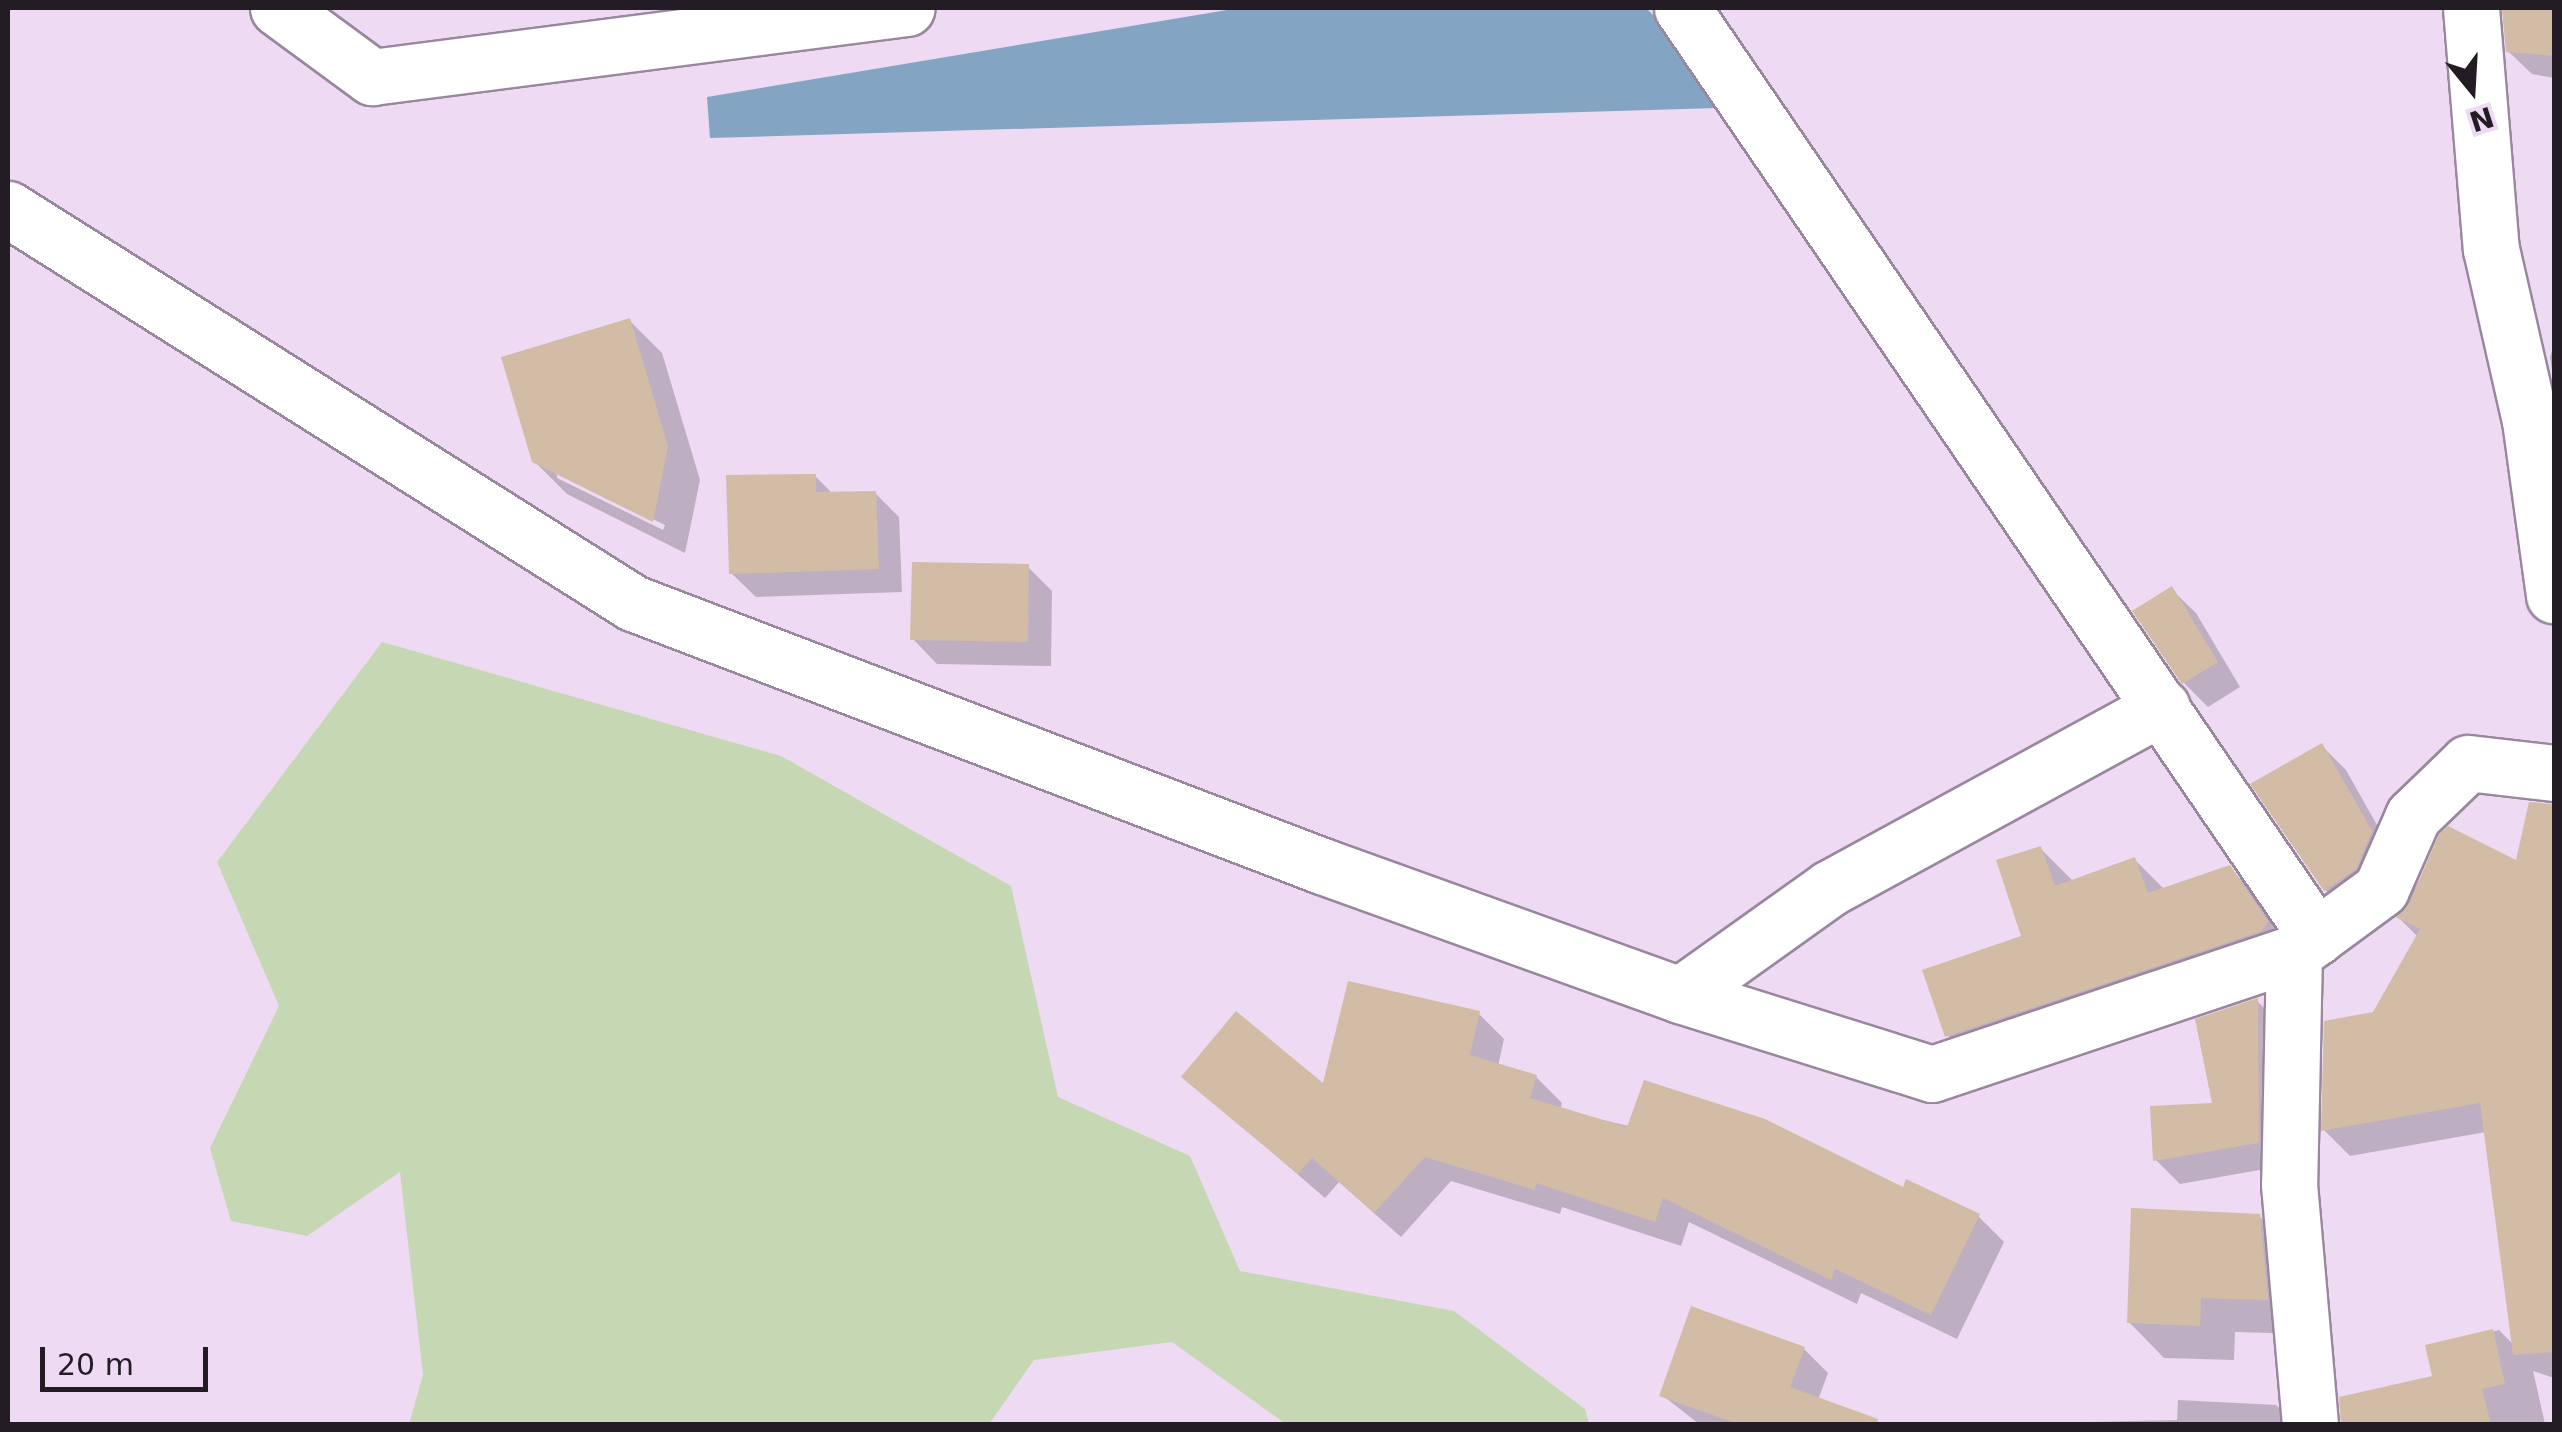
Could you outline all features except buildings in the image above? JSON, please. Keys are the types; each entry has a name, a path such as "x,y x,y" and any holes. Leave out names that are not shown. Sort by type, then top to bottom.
{"street":[{"path":"278,8 372,78 906,8"},
{"path":"1682,8 2162,706 2306,945 2289,1184 2310,1424"},
{"path":"2471,8 2490,249 2530,420 2554,595"},
{"path":"8,209 632,603 1680,994 1932,1074 2306,945 2381,889 2413,816 2468,763 2554,773"},
{"path":"1680,994 1830,888 2162,706"}],"green space":[{"path":"382,642 781,756 1011,886 1058,1097 1190,1156 1240,1271 1454,1311 1585,1409 1589,1424 1286,1424 1172,1342 1034,1360 989,1424 409,1424 423,1375 400,1172 307,1236 231,1221 210,1148 279,1006 217,862"}],"water":[{"path":"1239,8 1646,8 1701,63 1717,108 710,138 707,97"}]}
